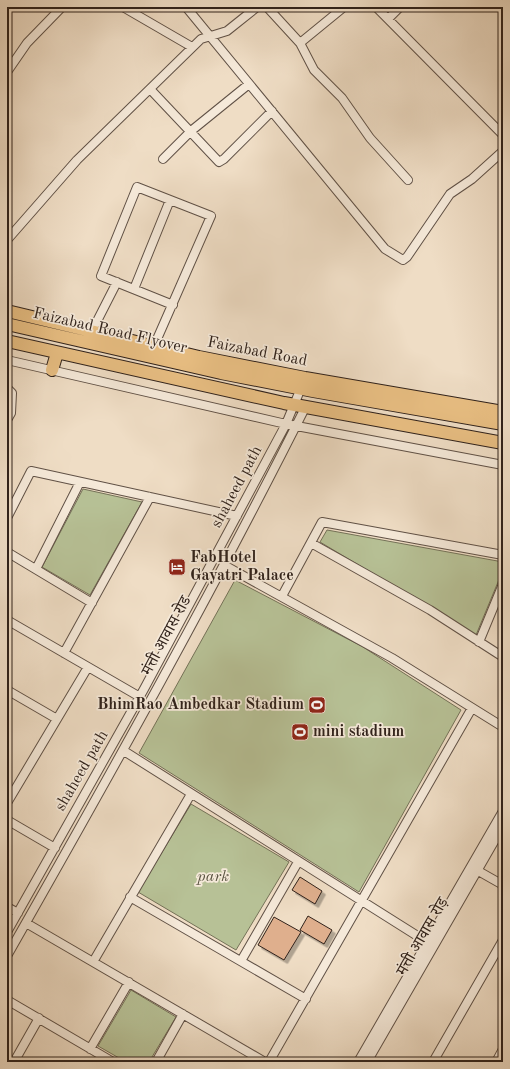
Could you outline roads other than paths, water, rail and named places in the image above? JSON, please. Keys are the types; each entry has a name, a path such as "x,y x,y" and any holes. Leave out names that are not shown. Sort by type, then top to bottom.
{"highway":[{"name":"Faizabad Road","path":"7,311 154,346 305,378 503,412"},
{"name":"Faizabad Road Flyover","path":"7,324 301,388"},
{"path":"7,341 293,404 503,443"},
{"path":"52,370 57,352"},
{"name":"Faizabad Road","path":"301,388 313,391"},
{"path":"313,391 503,424"},
{"name":"मंत्ती आवास रोड","path":"306,406 313,391"}],"street":[{"path":"7,72 9,62 62,7"},
{"path":"124,7 192,47"},
{"path":"186,7 385,248 396,257 403,260 450,194 472,179 503,151"},
{"path":"7,240 77,160 192,47 201,39 227,31 257,7"},
{"path":"267,7 300,42 314,70 342,98 370,138 408,180"},
{"path":"300,42 344,7"},
{"path":"376,7 503,135"},
{"path":"388,19 400,7"},
{"path":"163,159 191,131 249,84"},
{"path":"150,89 219,162 224,159 272,111"},
{"path":"154,346 173,305 211,216 136,188 101,276 173,305"},
{"path":"134,289 170,200"},
{"path":"92,332 117,282"},
{"path":"7,360 286,424 503,464"},
{"path":"7,388 12,393 11,413 7,420"},
{"name":"shaheed path","path":"7,932 186,613 286,424 293,404 301,388"},
{"name":"मंत्ती आवास रोड","path":"7,956 124,751 297,426 306,406"},
{"path":"7,518 31,471 237,516"},
{"path":"36,569 80,482"},
{"path":"64,653 150,497"},
{"path":"282,596 322,522 503,555"},
{"path":"311,543 430,610 503,657"},
{"path":"7,552 92,603"},
{"path":"224,564 392,658 503,727"},
{"path":"480,642 503,584"},
{"path":"186,613 195,618"},
{"path":"7,620 140,697"},
{"path":"7,803 88,667"},
{"path":"8,692 57,719"},
{"path":"269,1062 472,708"},
{"path":"124,751 361,902 427,942"},
{"path":"93,962 191,794"},
{"name":"मंत्ती आवास रोड़","path":"367,1062 474,868 502,822 503,811"},
{"path":"7,820 55,848"},
{"path":"241,961 298,862"},
{"path":"358,1062 427,942 474,868 503,885"},
{"path":"130,897 306,999"},
{"path":"7,907 18,913"},
{"path":"26,923 265,1062"},
{"path":"433,1062 501,949 503,940"},
{"path":"90,1049 129,982"},
{"path":"7,1000 113,1062"},
{"path":"156,1062 183,1014"},
{"path":"14,1062 39,1018"},
{"path":"496,1062 503,1049"}],"place":[{"name":"FabHotel Gayatri Palace","path":"177,567"},
{"name":"BhimRao Ambedkar Stadium","path":"317,705"},
{"name":"mini stadium","path":"300,732"}],"park label":[{"name":"park","path":"213,877"}]}
